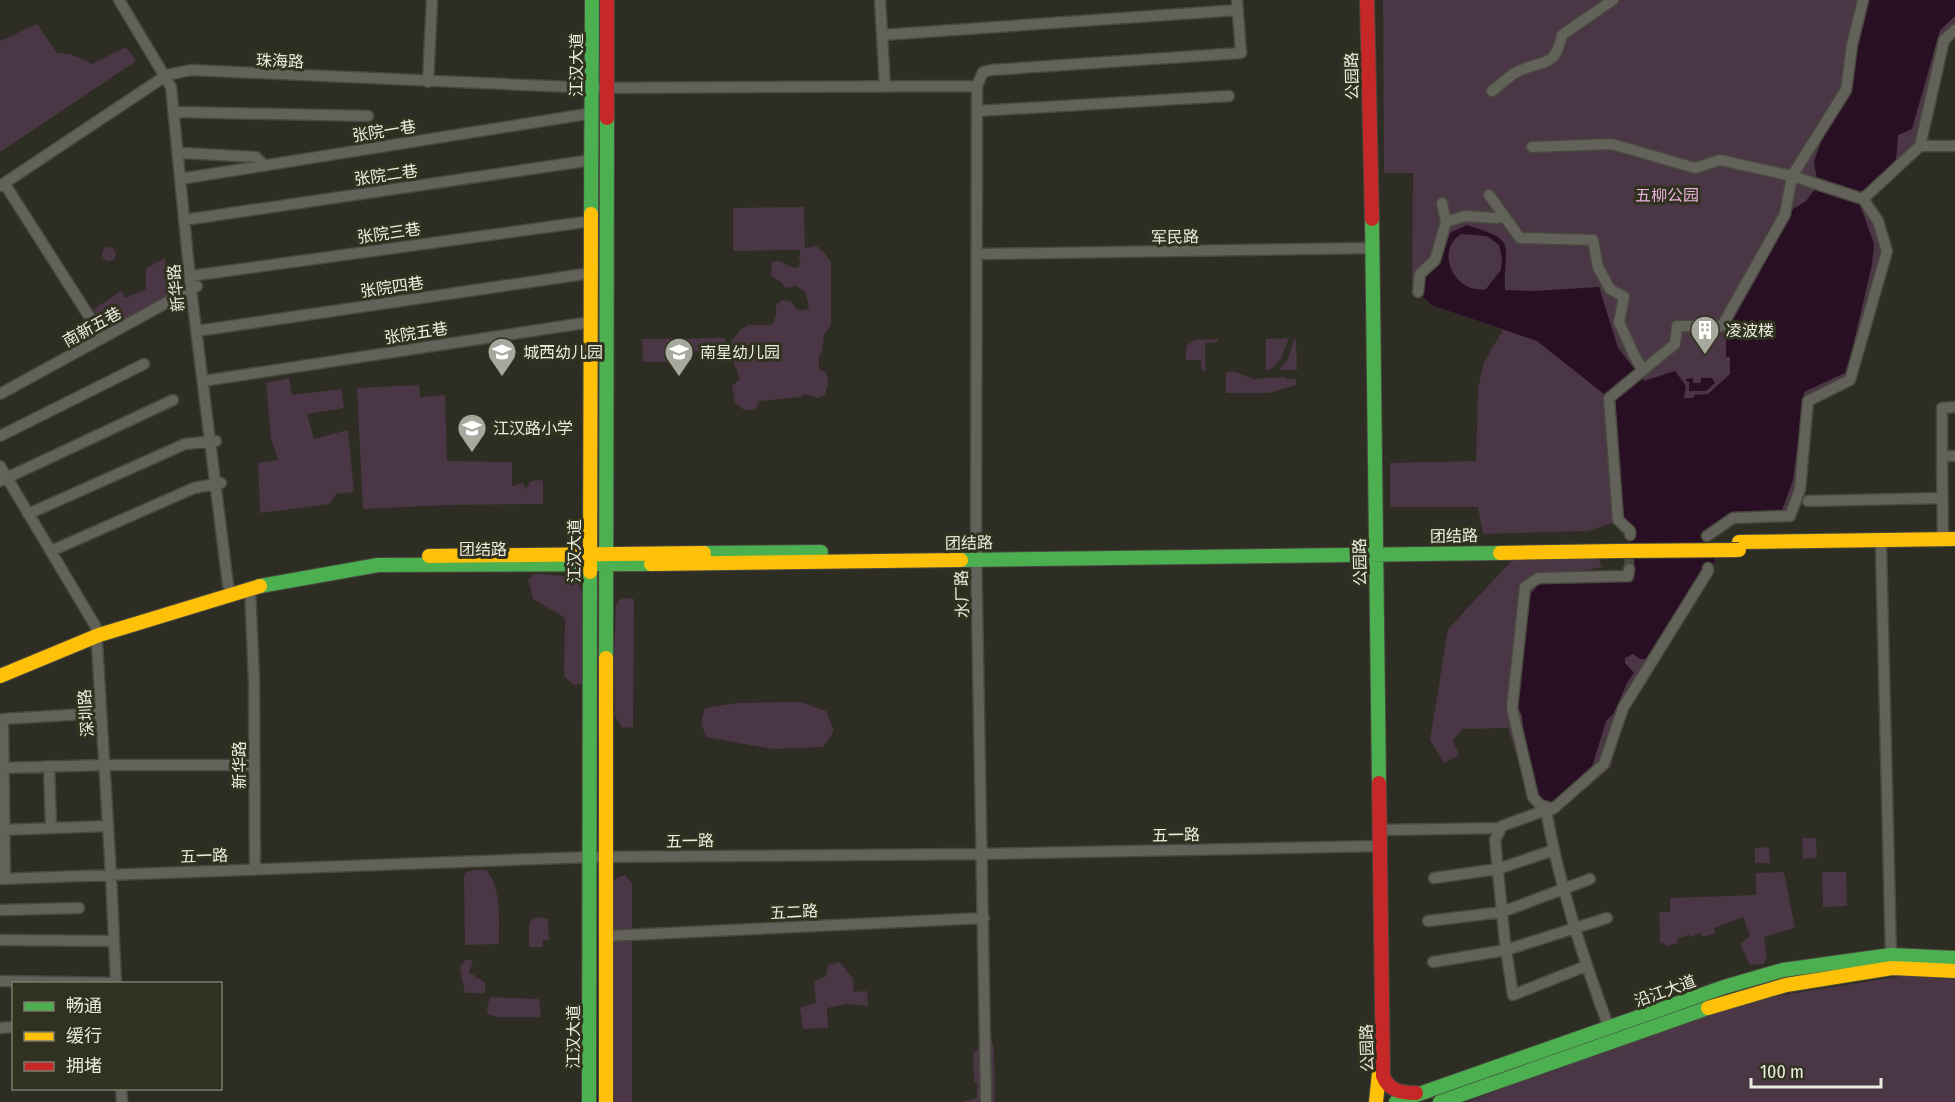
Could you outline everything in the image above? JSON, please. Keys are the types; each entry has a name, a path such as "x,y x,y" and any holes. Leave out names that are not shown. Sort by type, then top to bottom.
{"main road":[{"name":"江汉大道","path":"589,1102 592,0"},
{"name":"江汉大道","path":"606,1102 607,0"},
{"name":"公园路","path":"1365,0 1371,248 1373,550 1383,1076 1385,1084 1392,1090 1400,1093 1421,1093"},
{"name":"团结路","path":"1739,546 1949,539"},
{"name":"团结路","path":"0,667 231,585 378,557 606,559 1739,546 1955,548"},
{"path":"1373,550 1378,846 1379,1083 1376,1102"},
{"name":"团结路","path":"0,676 96,632 250,588 378,565 591,559"},
{"name":"沿江大道","path":"1396,1102 1724,987 1783,970 1891,955 1955,958"},
{"name":"沿江大道","path":"1440,1102 1727,1000 1786,985 1892,968 1955,971"}],"street":[{"name":"新华路","path":"119,0 175,86 183,153 183,180"},
{"name":"新华路","path":"126,0 168,76 171,87 231,585"},
{"path":"428,81 432,0"},
{"path":"880,0 885,87"},
{"path":"1492,91 1518,71 1550,61 1558,52 1562,35 1613,0"},
{"path":"1630,535 1630,531 1618,520 1609,398 1675,344 1677,326 1722,326 1785,214 1792,176 1846,90 1852,45 1863,0"},
{"path":"882,35 1237,5 1241,53 992,70 983,72 977,86"},
{"path":"1862,199 1920,146 1944,40 1955,30"},
{"name":"珠海路","path":"2,187 168,76 191,70 593,89 608,87 977,86"},
{"name":"水厂路","path":"977,86 976,555 986,1102"},
{"path":"977,111 1229,96"},
{"path":"178,112 368,116"},
{"name":"张院一巷","path":"183,180 592,114"},
{"name":"张院一巷","path":"183,180 592,114"},
{"path":"1532,147 1612,144 1695,168 1720,160 1792,176 1862,199 1878,221 1887,251 1850,380 1808,401 1800,489 1790,516 1733,518 1707,536"},
{"path":"1920,146 1955,146"},
{"path":"183,153 256,157 265,166"},
{"name":"张院二巷","path":"187,220 592,162"},
{"path":"2,187 103,338"},
{"path":"1489,195 1520,238 1593,240 1598,267 1610,289 1623,297 1619,322 1642,369"},
{"path":"1418,292 1420,274 1435,260 1446,222 1442,203"},
{"path":"1446,222 1465,216 1495,218 1504,216"},
{"name":"张院三巷","path":"194,281 592,221"},
{"name":"军民路","path":"977,254 1371,248"},
{"name":"张院四巷","path":"200,331 591,273"},
{"name":"南新五巷","path":"0,394 103,338 194,281"},
{"name":"张院五巷","path":"206,380 591,321"},
{"path":"0,436 144,364"},
{"path":"3,479 172,400"},
{"path":"1949,539 1942,498 1942,408 1955,407"},
{"path":"28,514 185,444 213,441"},
{"path":"1942,456 1955,456"},
{"name":"深圳路","path":"0,466 3,479 51,551 96,632 116,982"},
{"path":"51,551 194,488 218,483"},
{"path":"1808,501 1942,498"},
{"path":"1881,548 1891,955"},
{"path":"1629,569 1628,576 1538,578 1525,587 1512,708 1533,797 1540,805 1553,808 1604,764 1623,708 1708,572 1708,568"},
{"name":"新华路","path":"250,588 254,680 255,870"},
{"path":"2,879 3,719 101,713"},
{"path":"2,768 254,765"},
{"path":"49,766 51,828"},
{"path":"1586,966 1513,995 1506,951 1495,840 1502,826 1546,810 1563,888 1586,966 1609,1029"},
{"path":"2,830 108,826"},
{"path":"1380,830 1501,828"},
{"name":"五一路","path":"2,879 591,857 983,854 1378,846"},
{"path":"1434,878 1498,869 1554,850"},
{"path":"1428,921 1502,912 1590,879"},
{"path":"0,910 79,908"},
{"name":"五二路","path":"606,936 984,918"},
{"path":"1433,962 1506,951 1607,918"},
{"path":"0,940 114,941"},
{"path":"0,981 58,982"}],"green space":[{"name":"五柳公园","path":"1383,0 1955,0 1955,30 1944,40 1920,146 1863,199 1883,245 1853,373 1808,402 1800,489 1788,512 1724,519 1707,536 1715,561 1623,708 1611,767 1558,812 1535,813 1508,728 1462,729 1453,741 1459,755 1444,763 1430,740 1448,629 1516,556 1597,555 1602,567 1552,577 1627,571 1630,531 1618,521 1588,531 1483,534 1478,507 1390,507 1390,463 1476,461 1478,388 1484,362 1503,330 1431,305 1412,286 1413,173 1384,173"},
{"path":"37,24 57,53 70,54 92,64 126,47 136,61 0,152 0,41"},
{"path":"804,207 805,248 816,246 831,262 831,325 824,335 822,352 819,356 819,368 827,374 828,384 825,395 818,398 805,394 801,397 760,401 755,410 744,410 735,403 732,386 740,379 730,352 731,342 740,330 748,325 772,325 776,316 776,305 782,300 792,302 799,310 809,308 805,291 796,286 785,288 782,283 771,276 772,262 779,261 797,268 801,263 800,250 733,251 733,208"},
{"path":"106,247 112,247 116,254 112,261 106,261 102,257 102,251"},
{"path":"165,258 168,295 107,330 93,310 121,291 125,298 146,289 146,268"},
{"path":"725,338 725,350 690,351 690,362 643,362 642,339"},
{"path":"1289,338 1281,358 1272,369 1266,370 1266,339"},
{"path":"1218,339 1218,342 1205,343 1205,371 1202,371 1201,360 1186,360 1186,346 1195,340"},
{"path":"1294,339 1296,339 1297,370 1279,370 1288,359"},
{"path":"1226,372 1236,372 1253,379 1285,377 1296,379 1296,385 1269,393 1226,393"},
{"path":"289,378 292,395 341,389 344,408 307,414 314,439 348,430 354,492 336,494 329,504 260,513 258,463 278,460 271,438 266,383"},
{"path":"419,385 420,397 445,395 447,461 512,462 512,486 522,483 526,489 531,481 543,480 543,504 363,509 357,388"},
{"path":"535,574 568,577 582,590 584,598 582,636 584,683 574,685 564,676 565,618 533,599 528,579"},
{"path":"621,598 634,599 633,727 622,728 615,716 614,653 616,605"},
{"path":"801,702 826,711 834,731 823,747 773,749 706,737 701,723 705,708 737,703"},
{"path":"1802,838 1816,838 1817,858 1803,859"},
{"path":"1769,847 1770,863 1755,863 1755,848"},
{"path":"473,870 486,870 495,886 499,915 499,944 465,945 464,877 466,873"},
{"path":"1784,872 1795,928 1764,937 1767,957 1764,964 1750,965 1740,944 1750,936 1743,917 1714,928 1715,933 1703,937 1701,933 1690,937 1689,935 1677,939 1678,943 1668,946 1660,942 1659,912 1670,912 1670,898 1756,895 1756,873"},
{"path":"1822,872 1846,872 1847,906 1823,907"},
{"path":"625,875 632,883 632,1102 612,1102 614,882 618,877"},
{"path":"533,918 548,919 549,940 543,940 543,947 529,947 529,924"},
{"path":"465,960 473,960 469,972 485,983 485,993 465,993 460,968"},
{"path":"839,962 853,978 854,992 867,991 868,1006 847,1004 827,1008 828,1028 803,1029 800,1008 816,1002 814,981 826,976 828,965"},
{"path":"1928,972 1955,975 1955,1102 1467,1102 1713,1006"},
{"path":"490,997 539,999 541,1017 497,1017 488,1014"},
{"path":"989,1038 992,1040 994,1050 995,1102 961,1102 977,1098 973,1054"}],"shaded area":[{"path":"1865,0 1955,0 1955,16 1940,30 1912,129 1898,135 1896,161 1858,199 1874,244 1872,264 1847,372 1804,392 1793,480 1781,513 1724,519 1707,536 1715,561 1655,659 1640,659 1633,654 1625,658 1625,663 1634,673 1614,713 1606,721 1591,770 1558,802 1542,803 1538,798 1520,731 1523,728 1522,716 1516,704 1528,597 1543,579 1628,580 1630,531 1618,520 1614,402 1537,341 1431,305 1412,286 1440,263 1450,233 1467,225 1484,231 1502,240 1505,246 1505,290 1534,291 1599,287 1618,348 1644,381 1675,371 1686,386 1684,398 1708,394 1730,374 1730,357 1726,357 1726,326 1785,214 1806,201 1818,185 1814,162 1833,106 1850,94","holes":["1461,234 1487,236 1499,245 1502,258 1501,270 1486,289 1475,289 1457,279 1449,260 1449,251 1453,241"]},
{"path":"1693,378 1693,383 1701,383 1701,378 1712,378 1715,383 1706,391 1689,391 1689,382 1686,379"}],"tunnel":[{"path":"1629,569 1630,535"}],"traffic: fast":[{"path":"591,214 592,0"},
{"path":"606,658 607,118"},
{"path":"1372,219 1379,783"},
{"path":"704,553 821,552"},
{"path":"961,560 1500,553"},
{"path":"260,586 378,565 651,564"},
{"path":"589,1102 590,572"},
{"path":"1396,1102 1724,987 1783,970 1891,955 1955,958"},
{"path":"1440,1102 1708,1008"}],"traffic: slow":[{"path":"590,572 591,214"},
{"path":"1739,542 1955,539"},
{"path":"1618,551 1739,550"},
{"path":"1500,553 1618,551"},
{"path":"429,556 704,553"},
{"path":"651,564 961,560"},
{"path":"0,676 99,635 260,586"},
{"path":"606,658 606,1102"},
{"path":"1708,1008 1786,985 1892,968 1955,971"},
{"path":"1376,1102 1379,1073"}],"traffic: jam":[{"path":"607,0 607,118"},
{"path":"1367,0 1372,219"},
{"path":"1379,783 1383,1076 1392,1088 1416,1093"}],"place":[{"name":"凌波楼","path":"1705,356"},
{"name":"城西幼儿园","path":"502,378"},
{"name":"南星幼儿园","path":"679,378"},
{"name":"江汉路小学","path":"472,454"}]}
